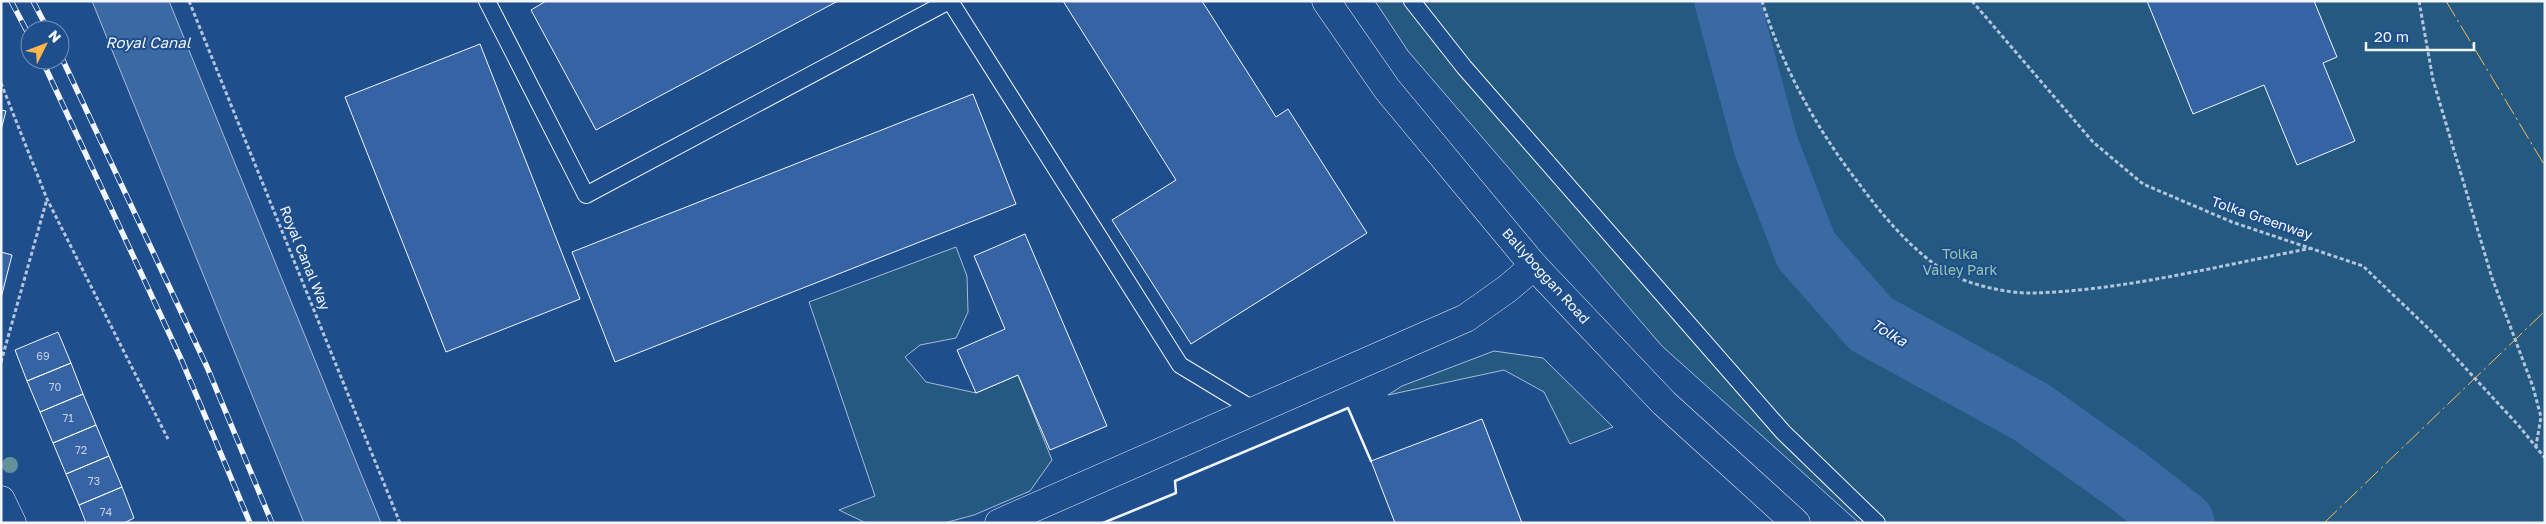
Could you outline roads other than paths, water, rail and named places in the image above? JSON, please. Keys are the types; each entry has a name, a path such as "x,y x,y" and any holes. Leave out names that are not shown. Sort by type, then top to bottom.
{"street":[{"name":"Ballyboggan Road","path":"1326,1 1386,89 1534,266 1664,403 1796,523"},
{"path":"999,523 1466,318 1507,289 1534,266"},
{"path":"1,500 12,523"}],"lane":[{"path":"487,1 586,195 950,1 1180,365 1256,411"},
{"path":"1412,1 1464,67 1776,424 1878,523"}],"water":[{"name":"Royal Canal","path":"92,1 169,1 381,523 304,523"}],"waterway":[{"name":"Tolka","path":"1727,1 1766,146 1806,250 1871,324 2031,412 2127,480 2182,523"}],"railway":[{"path":"11,1 21,20"},
{"path":"33,1 43,20"},
{"path":"47,70 182,361 250,523"},
{"path":"68,70 207,367 272,523"}],"park label":[{"name":"Tolka Valley Park","path":"1960,262"}]}
